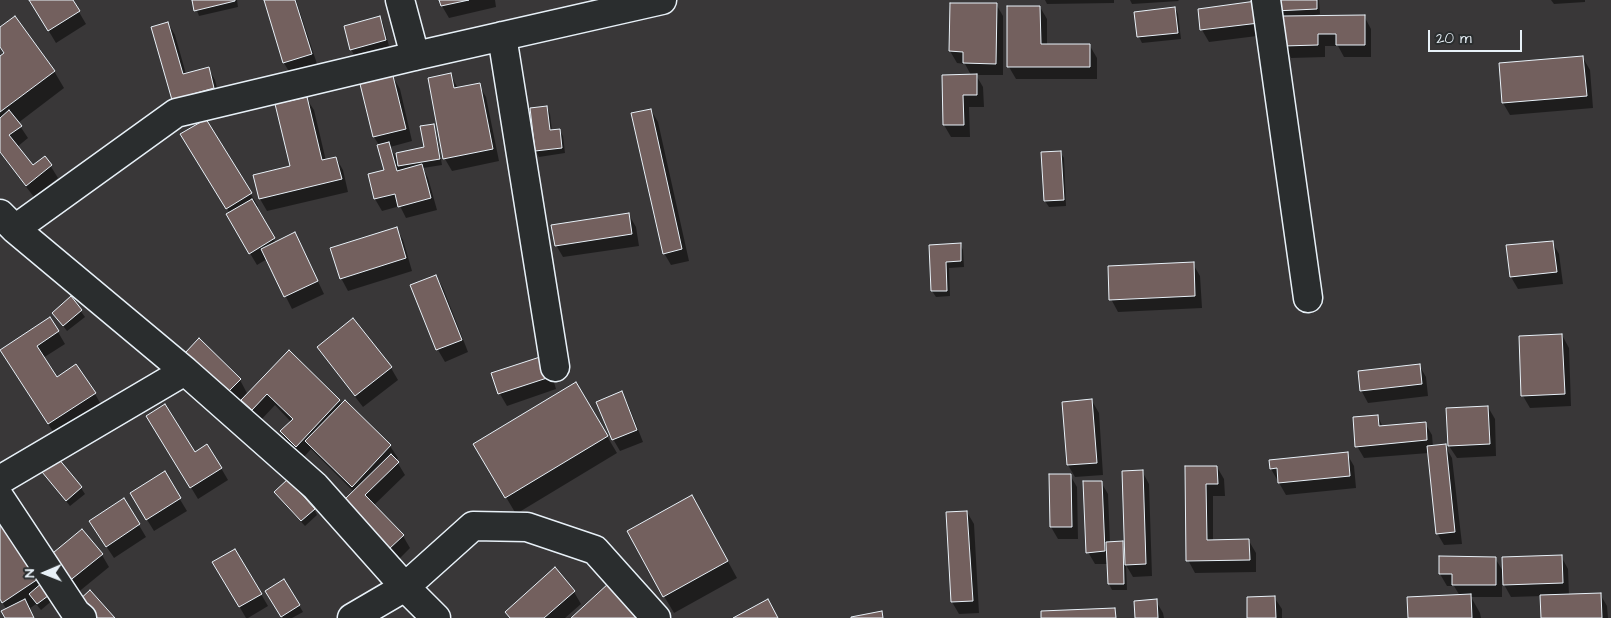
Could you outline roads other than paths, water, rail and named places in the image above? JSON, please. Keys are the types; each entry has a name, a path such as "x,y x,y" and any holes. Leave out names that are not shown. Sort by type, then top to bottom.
{"street":[{"path":"400,0 415,56"},
{"path":"436,618 405,587 316,486 185,371 7,221 176,113 662,0"},
{"path":"1266,0 1308,298"},
{"path":"502,36 555,367"},
{"path":"0,480 185,371"},
{"path":"0,498 76,613 82,618"},
{"path":"352,618 405,587 473,526 527,527 595,550 656,618"}]}
